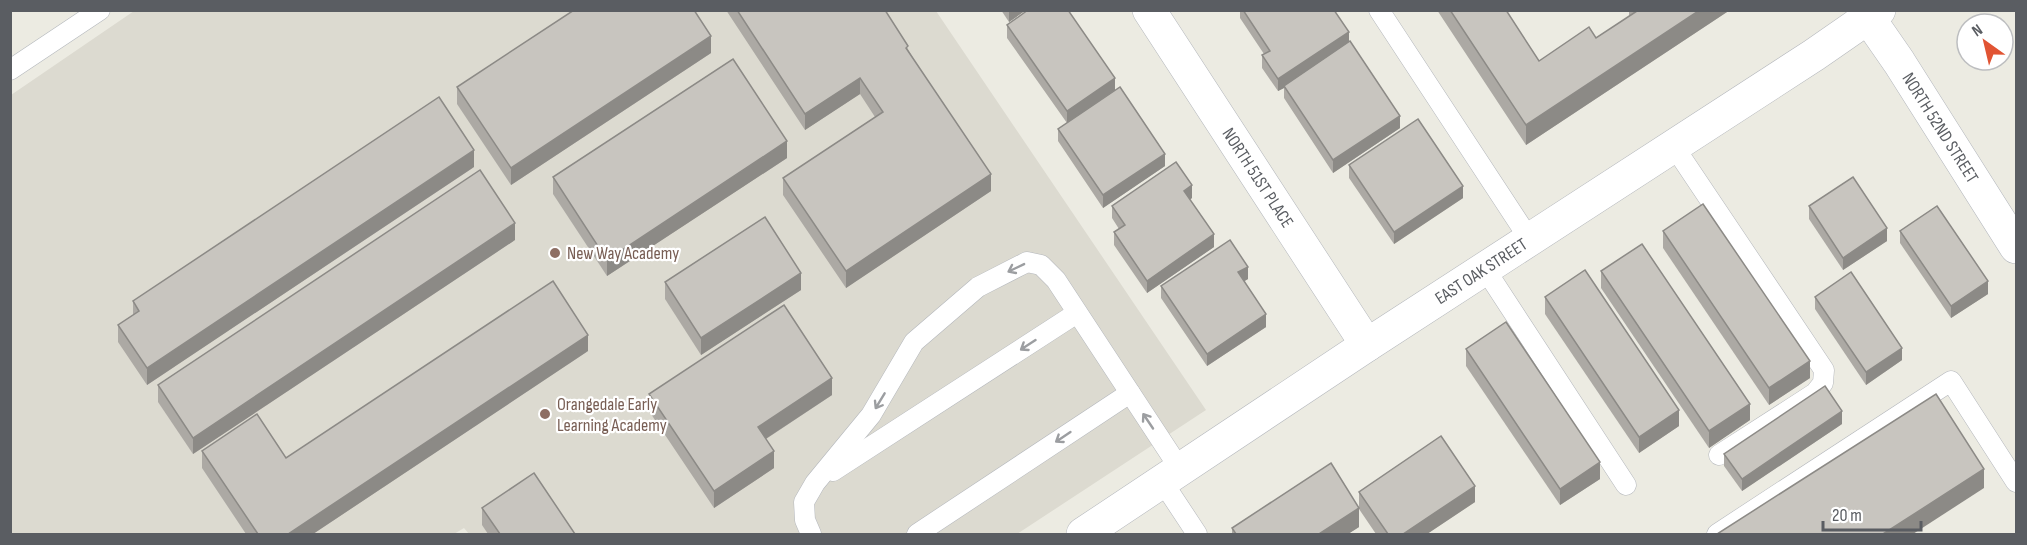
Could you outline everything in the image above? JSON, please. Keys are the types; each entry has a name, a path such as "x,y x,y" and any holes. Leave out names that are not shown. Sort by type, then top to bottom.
{"street":[{"name":"NORTH 51ST PLACE","path":"1149,10 1367,345"},
{"name":"EAST OAK STREET","path":"1083,534 1870,13"},
{"name":"NORTH 52ND STREET","path":"1870,13 2016,247"}],"lane":[{"path":"10,70 99,10"},
{"path":"1379,10 1530,240"},
{"path":"1673,145 1824,370 1823,383 1815,393 1719,455"},
{"path":"811,534 805,520 804,502 815,483 871,415 914,342 978,287 1027,262 1041,265 1056,280 1130,393 1197,534"},
{"path":"1485,269 1626,485"},
{"path":"815,483 1077,313"},
{"path":"1717,534 1951,381 2016,482"},
{"path":"917,534 1130,393"}],"shaded area":[{"name":"New Way Academy","path":"134,11 936,11 1206,410 1017,534 469,534 464,528 454,534 11,534 11,95"}],"building":[{"path":"574,10 694,10 711,36 511,168 457,87"},
{"path":"737,10 885,10 908,46 906,48 991,174 846,271 783,178 883,112 860,78 805,114"},
{"path":"1028,10 1068,10 1115,78 1067,111 1007,25"},
{"path":"1243,10 1334,10 1349,32 1278,79 1262,55 1270,51"},
{"path":"1450,10 1506,10 1539,61 1589,27 1596,38 1637,10 1700,10 1526,125"},
{"path":"1350,41 1400,116 1333,160 1284,86"},
{"path":"733,59 787,141 607,260 553,177"},
{"path":"1120,87 1165,154 1103,195 1058,129"},
{"path":"439,97 474,150 147,368 118,325 139,311 133,301"},
{"path":"1418,119 1463,186 1394,232 1349,165"},
{"path":"1176,162 1192,185 1184,191 1214,234 1147,281 1114,232 1125,225 1112,206"},
{"path":"480,170 515,223 193,438 158,385"},
{"path":"1853,177 1887,228 1843,258 1809,206"},
{"path":"1703,204 1810,361 1769,388 1663,231"},
{"path":"1937,206 1988,281 1951,306 1900,231"},
{"path":"765,217 801,273 701,338 665,282"},
{"path":"1230,240 1248,267 1238,272 1266,314 1207,354 1161,286"},
{"path":"1642,244 1750,404 1709,431 1601,271"},
{"path":"1585,270 1679,410 1639,437 1545,297"},
{"path":"1851,272 1902,348 1866,372 1815,297"},
{"path":"553,281 588,335 288,534 258,534 202,451 257,414 286,458"},
{"path":"784,305 832,378 758,427 774,451 714,491 649,394"},
{"path":"1506,322 1600,462 1560,489 1466,349"},
{"path":"1825,386 1842,411 1742,479 1724,454"},
{"path":"1936,394 1984,469 1883,534 1717,534"},
{"path":"1441,436 1475,486 1403,534 1388,534 1359,492"},
{"path":"1331,463 1359,508 1319,534 1236,534 1232,528"},
{"path":"534,473 575,534 500,534 482,508"}],"place":[{"name":"New Way Academy","path":"555,253"},
{"name":"Orangedale Early Learning Academy","path":"545,414"}]}
